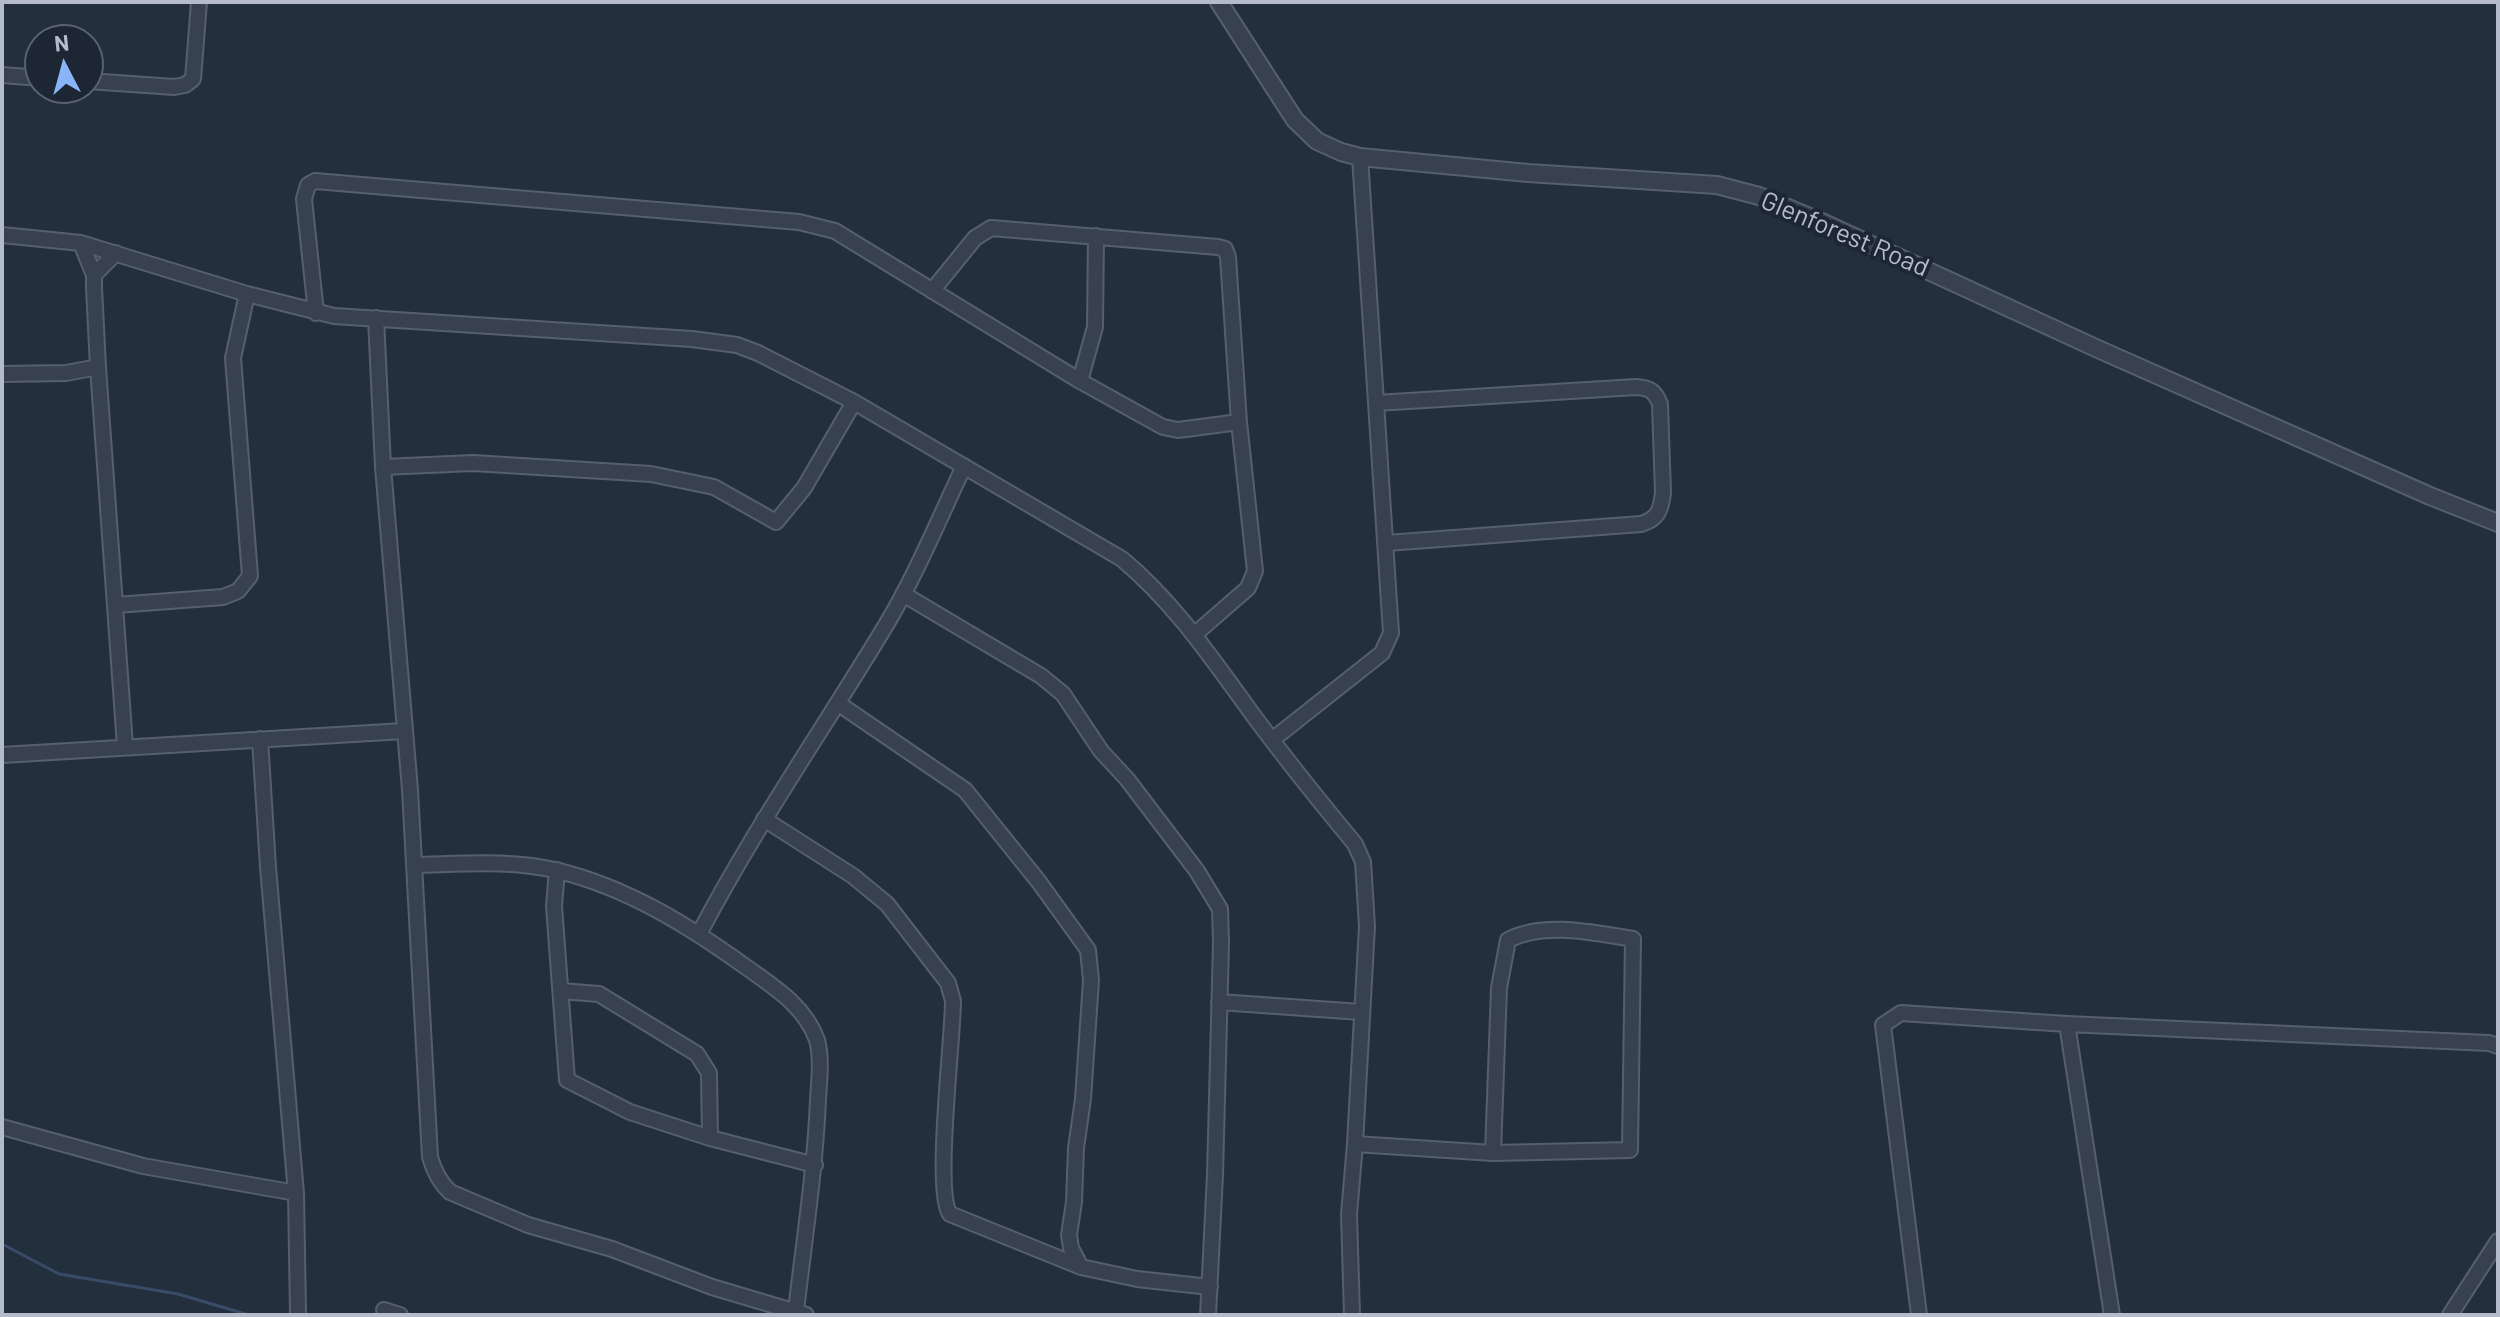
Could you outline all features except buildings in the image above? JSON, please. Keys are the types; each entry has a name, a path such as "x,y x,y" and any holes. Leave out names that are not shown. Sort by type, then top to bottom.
{"street":[{"path":"104,82 174,87 185,85 193,79 199,2"},
{"name":"Glenforest Road","path":"1219,2 1295,120 1305,132 1329,148 1360,157 1528,173 1691,182 1759,196 2430,496 2498,523"},
{"path":"2,75 24,77"},
{"path":"1272,740 1382,653 1389,642 1392,626 1360,157"},
{"path":"316,313 304,199 308,185 324,181 812,224 835,231 1080,381 1170,429 1239,422"},
{"path":"932,291 975,238 984,230 996,227 1225,249 1254,577 1248,588 1194,635"},
{"path":"2,235 58,238 81,243 316,313 714,341 758,353 854,402 1122,559 1194,635 1355,844 1363,862 1367,926 1349,1214 1352,1315"},
{"path":"1080,381 1095,327 1096,236"},
{"path":"81,243 94,275 125,746"},
{"path":"94,275 116,253"},
{"path":"116,605 223,597 238,591 250,576 233,364 247,294"},
{"path":"376,318 383,467 414,865 430,1157 443,1186 450,1192 528,1225 588,1241 712,1287 801,1313 815,1165 819,1070 818,1043 803,1014 786,996 699,934 645,904 596,882 557,870 518,865 414,865"},
{"path":"2,374 66,373 98,367"},
{"path":"1376,403 1636,387 1648,388 1656,394 1660,404 1663,493 1661,507 1650,521 1387,543"},
{"path":"383,467 473,463 651,474 714,487 776,522 799,497 854,402"},
{"path":"699,934 747,845 839,704 903,594 964,466"},
{"path":"903,594 1041,676 1070,702 1101,751 1127,779 1197,871 1220,909 1208,1315"},
{"path":"839,704 965,790 1039,882 1088,950 1091,980 1069,1235 1071,1248 1081,1267"},
{"path":"2,755 404,731"},
{"path":"260,739 296,1193 298,1315"},
{"path":"764,819 853,876 887,904 948,983 953,1001 953,1027 944,1140 945,1208 955,1218 1081,1267 1137,1279 1210,1287"},
{"path":"557,870 554,906 567,1080 630,1112 710,1138 815,1165"},
{"path":"1355,1144 1493,1153 1630,1150 1633,939 1575,931 1524,932 1508,940 1499,988 1493,1153"},
{"path":"561,991 599,994 697,1054 709,1073 710,1138"},
{"path":"1219,1002 1361,1012"},
{"path":"1919,1315 1883,1025 1901,1013 2067,1024 2473,1042 2498,1046"},
{"path":"2067,1024 2112,1315"},
{"path":"2,1127 143,1166 296,1193"},
{"path":"2450,1315 2498,1241"},
{"path":"384,1310 400,1315"}],"waterway":[{"path":"2,1244 59,1274 178,1294 249,1315"}]}
